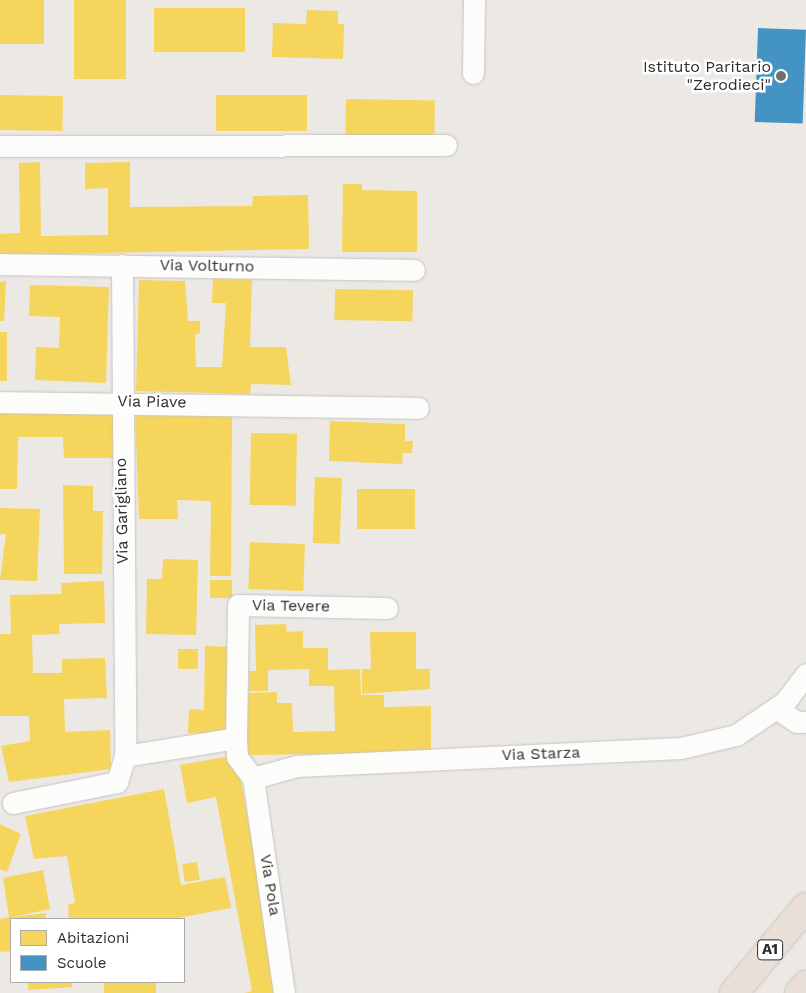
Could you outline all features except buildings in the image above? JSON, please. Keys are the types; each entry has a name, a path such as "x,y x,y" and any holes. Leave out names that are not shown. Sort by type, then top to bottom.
{"highway":[{"name":"A1","path":"734,993 806,907"},
{"path":"799,993 806,985"}],"street":[{"path":"473,73 474,0"},
{"path":"0,146 446,145"},
{"name":"Via Volturno","path":"0,264 414,270"},
{"name":"Via Garigliano","path":"14,803 117,782 125,756 122,265"},
{"name":"Via Piave","path":"0,402 303,404 418,408"},
{"name":"Via Tevere","path":"236,738 238,605 387,608"},
{"name":"Via Starza","path":"253,778 297,766 681,748 736,735 776,708 806,674"},
{"path":"776,708 797,722 806,722"},
{"path":"125,756 236,738 237,757 253,778"},
{"name":"Via Pola","path":"253,778 284,993"}],"place":[{"name":"Istituto Paritario \"Zerodieci\"","path":"781,76"}]}
